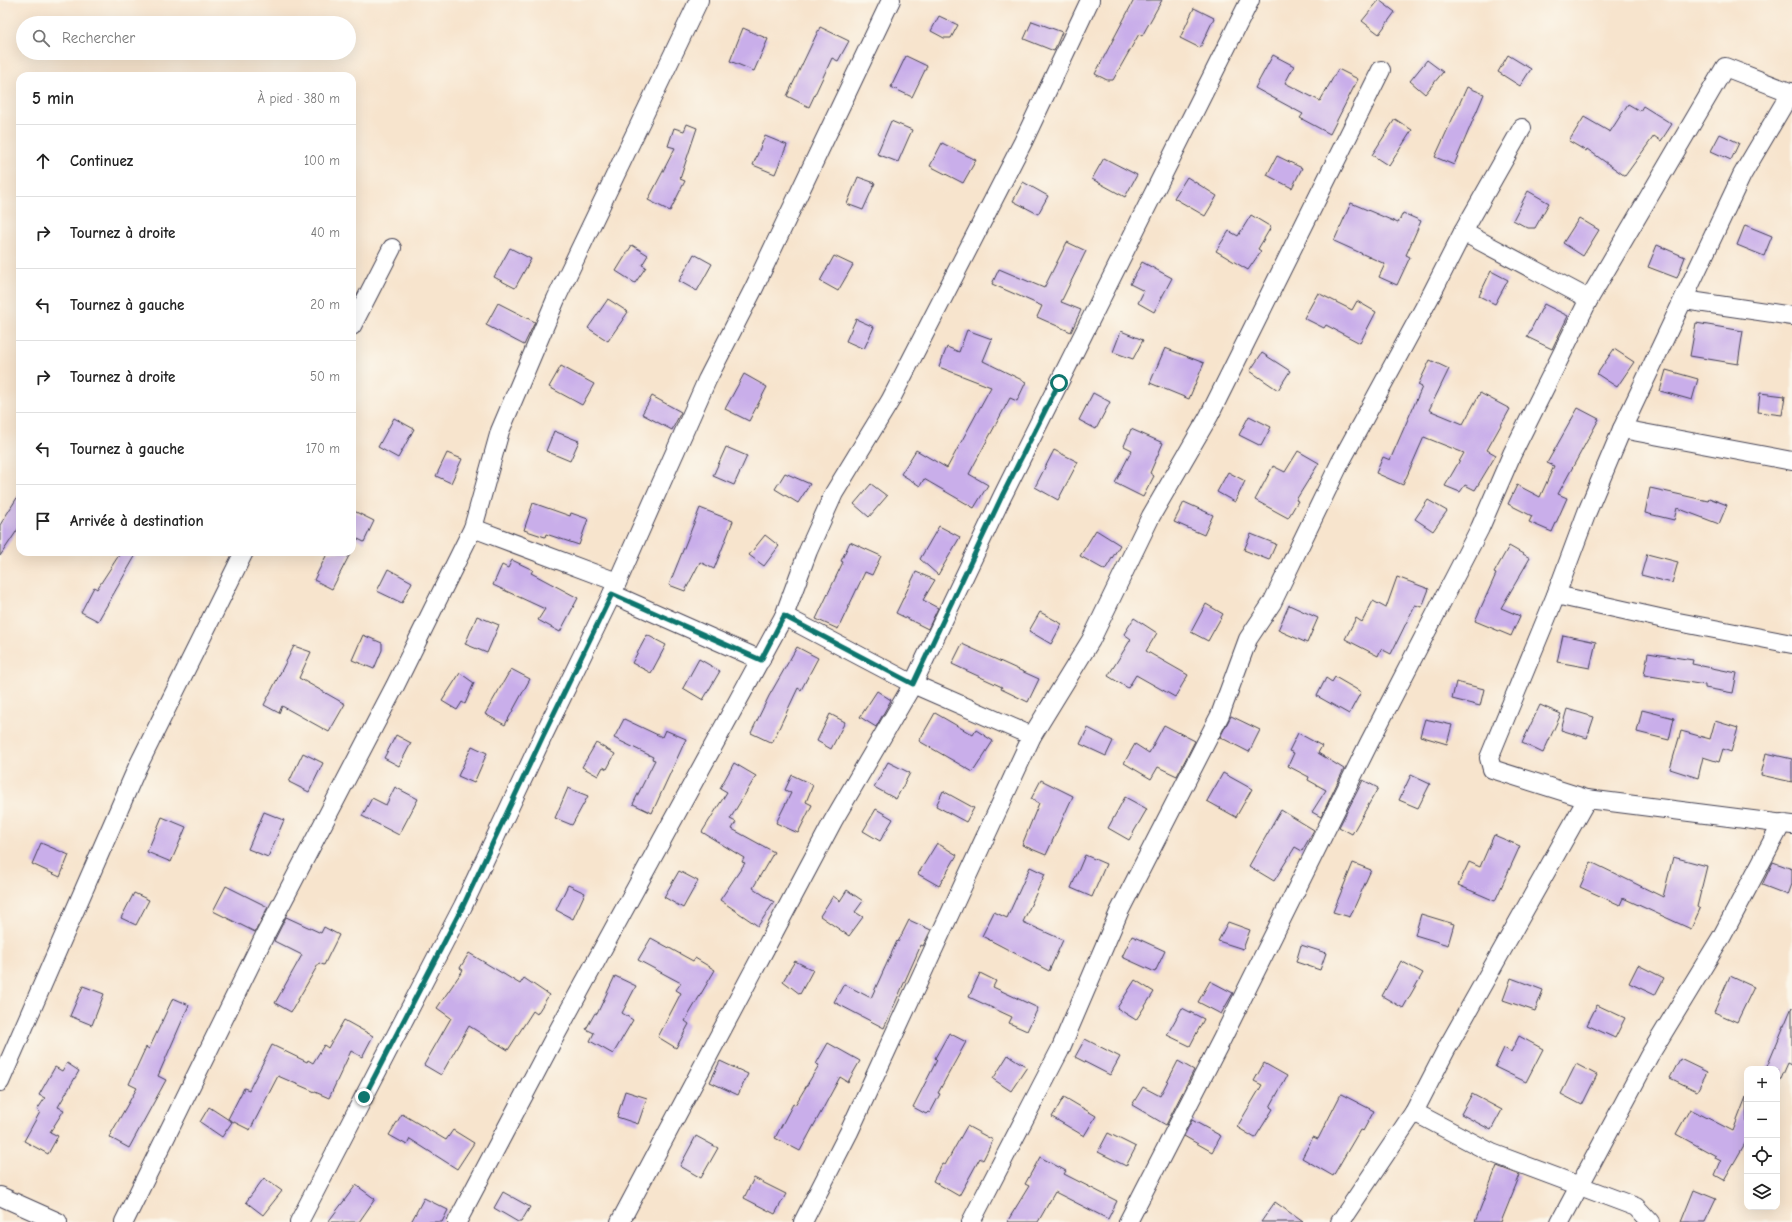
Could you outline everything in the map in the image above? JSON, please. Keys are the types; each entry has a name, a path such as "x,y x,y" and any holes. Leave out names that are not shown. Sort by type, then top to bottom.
{"street":[{"path":"124,1222 265,935 395,686 473,528 500,431 556,299 699,0"},
{"path":"299,1222 463,906 615,588 706,380 754,288 891,0"},
{"path":"457,1222 564,1019 784,616 808,552 834,493 890,401 1023,142 1090,0"},
{"path":"620,1222 830,828 913,684 1002,496 1250,0"},
{"path":"1128,1222 1222,1039 1369,742 1480,528 1512,454 1589,299 1725,67 1791,92 1742,175 1622,429 1587,512 1556,595 1489,758 1492,768 1587,799 1787,824 1722,936 1649,1056 1560,1222"},
{"path":"803,1222 849,1132 1032,736 1091,640 1151,516 1209,416 1381,70"},
{"path":"971,1222 1060,1050 1119,912 1220,715 1248,639 1272,603 1340,463 1430,297 1463,232 1522,128"},
{"path":"1463,232 1589,299"},
{"path":"356,318 392,248"},
{"path":"1684,300 1792,316"},
{"path":"1622,429 1792,461"},
{"path":"473,528 615,588 761,660"},
{"path":"0,1082 138,768 242,556"},
{"path":"1556,595 1673,621 1792,644"},
{"path":"784,616 913,684 1032,736"},
{"path":"1340,1222 1414,1112 1447,1048 1587,799"},
{"path":"1414,1112 1492,1153 1636,1207 1650,1222"},
{"path":"0,1196 58,1222"}],"building":[{"path":"1134,0 1162,0 1142,36 1139,34 1113,80 1107,80 1095,74"},
{"path":"1379,0 1395,12 1379,34 1362,21"},
{"path":"1194,8 1214,18 1200,48 1180,38"},
{"path":"939,16 958,25 951,38 944,38 931,31"},
{"path":"1032,21 1062,32 1054,51 1024,39"},
{"path":"820,27 849,41 838,61 832,58 809,107 787,96"},
{"path":"743,28 768,39 754,71 730,61"},
{"path":"1273,55 1294,66 1285,83 1320,101 1338,69 1358,79 1330,134 1300,118 1303,114 1255,88"},
{"path":"1508,55 1531,69 1520,86 1498,72"},
{"path":"906,56 927,66 912,97 891,87"},
{"path":"1427,60 1443,72 1425,94 1410,81"},
{"path":"1467,87 1484,94 1454,165 1435,157"},
{"path":"1628,104 1640,111 1643,106 1672,124 1661,141 1654,136 1625,176 1587,149 1586,151 1569,141 1584,117 1610,132"},
{"path":"1395,119 1412,130 1389,166 1372,155"},
{"path":"891,121 912,130 898,162 877,154"},
{"path":"687,124 697,128 680,179 685,181 670,211 648,200 675,148 668,146 674,128 684,131"},
{"path":"1720,134 1739,143 1731,160 1711,151"},
{"path":"765,136 787,145 775,174 753,165"},
{"path":"942,143 976,160 963,183 930,166"},
{"path":"1277,156 1302,168 1292,188 1267,175"},
{"path":"1104,158 1137,175 1125,197 1092,179"},
{"path":"858,177 875,183 863,210 847,204"},
{"path":"1187,177 1217,196 1205,216 1174,198"},
{"path":"1023,182 1048,196 1038,214 1013,201"},
{"path":"1528,191 1549,203 1535,228 1528,228 1513,220"},
{"path":"1351,203 1398,223 1403,213 1421,221 1406,255 1410,257 1397,285 1379,277 1385,264 1334,241"},
{"path":"1251,215 1271,227 1258,249 1261,251 1248,270 1216,251 1229,231 1238,236"},
{"path":"1579,218 1599,230 1583,256 1563,243"},
{"path":"1745,225 1772,236 1764,256 1737,245"},
{"path":"1067,242 1086,251 1061,302 1081,310 1071,332 1037,317 1042,306 992,284 999,269 1044,288"},
{"path":"632,245 648,255 642,265 646,267 635,283 616,271"},
{"path":"1657,245 1685,257 1677,278 1648,267"},
{"path":"510,248 531,259 515,288 494,277"},
{"path":"694,254 712,264 697,291 679,281"},
{"path":"834,256 853,265 838,291 820,281"},
{"path":"1142,262 1172,278 1154,312 1138,303 1144,291 1130,284"},
{"path":"1491,271 1508,280 1495,304 1479,296"},
{"path":"1318,293 1352,310 1357,301 1376,312 1360,343 1326,325 1324,328 1304,318"},
{"path":"608,299 628,312 608,341 588,328"},
{"path":"498,303 535,322 524,345 486,325"},
{"path":"1544,304 1568,316 1552,349 1527,337"},
{"path":"856,319 874,327 864,349 846,341"},
{"path":"1696,323 1743,331 1738,364 1690,356"},
{"path":"967,330 992,339 983,361 1026,382 1017,401 1010,398 969,474 988,485 974,508 924,479 920,486 901,474 916,450 947,468 991,387 939,367 947,347 959,352"},
{"path":"1121,331 1143,340 1133,359 1113,352"},
{"path":"1165,348 1204,363 1189,399 1150,383"},
{"path":"1614,349 1634,362 1617,387 1597,374"},
{"path":"1262,353 1290,371 1278,390 1250,371"},
{"path":"1430,360 1449,369 1429,410 1463,424 1480,393 1510,409 1487,450 1496,455 1475,490 1465,485 1460,492 1445,486 1464,453 1424,437 1403,485 1376,473 1383,457 1390,460 1422,387 1418,385"},
{"path":"561,366 594,384 582,405 549,387"},
{"path":"1666,370 1698,379 1692,400 1660,391"},
{"path":"744,374 767,387 749,421 725,409"},
{"path":"1093,393 1110,402 1096,429 1079,420"},
{"path":"1760,393 1785,396 1782,415 1758,412"},
{"path":"652,396 681,412 672,430 642,414"},
{"path":"1578,408 1599,419 1558,494 1567,498 1552,532 1529,522 1532,516 1508,504 1517,485 1540,497 1554,466 1547,463"},
{"path":"1249,416 1271,427 1261,446 1239,435"},
{"path":"394,418 414,429 398,458 378,447"},
{"path":"1131,429 1163,443 1150,473 1154,476 1143,497 1115,483 1132,450 1124,446"},
{"path":"554,431 579,441 570,461 546,451"},
{"path":"726,447 747,456 734,485 713,476"},
{"path":"1054,450 1078,462 1058,500 1035,487"},
{"path":"1298,451 1319,463 1296,500 1298,501 1288,518 1255,500 1273,466 1285,472"},
{"path":"447,453 462,459 451,483 436,476"},
{"path":"1228,472 1245,481 1235,502 1217,492"},
{"path":"785,473 810,484 798,503 775,489"},
{"path":"871,484 887,496 869,517 854,504"},
{"path":"1650,488 1708,501 1709,498 1727,505 1719,524 1677,508 1674,520 1645,513"},
{"path":"16,499 16,532 0,556 0,525"},
{"path":"1428,500 1447,511 1433,531 1415,519"},
{"path":"1184,502 1213,515 1204,535 1174,522"},
{"path":"533,503 570,516 571,513 588,519 579,545 546,534 545,537 524,530"},
{"path":"700,508 733,521 714,569 700,562 685,591 669,585"},
{"path":"356,512 374,521 364,542 356,538"},
{"path":"939,526 960,537 938,575 920,559"},
{"path":"1096,530 1120,545 1105,570 1080,556"},
{"path":"1251,534 1276,544 1269,560 1244,550"},
{"path":"765,535 779,546 764,566 749,555"},
{"path":"850,542 881,556 872,575 865,572 838,629 816,619 843,562 841,561"},
{"path":"1509,546 1530,558 1501,608 1520,616 1511,636 1475,621 1496,574 1494,573"},
{"path":"1647,554 1678,562 1672,583 1641,575"},
{"path":"118,556 135,556 98,621 81,612 94,587 97,589"},
{"path":"326,556 349,556 332,589 314,580"},
{"path":"512,560 533,570 531,573 578,598 560,632 538,620 545,609 493,585 502,565 508,568"},
{"path":"388,569 412,582 402,603 377,591"},
{"path":"916,572 935,580 923,600 938,608 928,629 896,613"},
{"path":"1397,577 1429,589 1422,607 1415,605 1391,654 1381,649 1378,656 1345,639 1356,618 1362,622 1373,601 1386,608"},
{"path":"1206,604 1223,614 1208,641 1191,632"},
{"path":"1289,605 1318,618 1307,643 1278,630"},
{"path":"1040,612 1062,624 1051,644 1029,631"},
{"path":"477,616 499,625 487,653 465,644"},
{"path":"1134,618 1157,633 1146,651 1188,675 1175,697 1136,675 1128,688 1108,676 1131,639 1124,634"},
{"path":"363,635 382,643 382,650 374,669 352,660"},
{"path":"647,635 666,645 651,673 632,663"},
{"path":"1563,635 1596,642 1590,668 1557,662"},
{"path":"962,644 1039,679 1028,702 1001,689 1002,687 952,664"},
{"path":"294,646 311,652 299,678 345,704 329,732 282,706 279,713 264,705"},
{"path":"797,647 818,658 801,690 798,688 772,743 751,733 769,696"},
{"path":"1648,653 1693,660 1692,664 1737,673 1733,693 1705,688 1705,685 1644,675"},
{"path":"699,659 720,671 703,700 683,688"},
{"path":"511,669 530,679 505,725 485,714"},
{"path":"460,673 474,683 465,704 462,702 457,710 442,701"},
{"path":"1335,677 1361,692 1349,714 1317,696 1326,678 1332,682"},
{"path":"1456,682 1484,689 1480,706 1452,699"},
{"path":"877,691 891,700 876,727 860,717"},
{"path":"1540,705 1561,714 1543,753 1522,743"},
{"path":"1567,709 1594,717 1587,738 1561,730"},
{"path":"1642,710 1674,718 1669,740 1637,732"},
{"path":"935,713 973,735 976,730 993,741 973,772 919,741"},
{"path":"830,714 845,722 831,749 817,741"},
{"path":"1231,716 1260,730 1249,752 1220,737"},
{"path":"624,719 662,737 665,730 686,739 652,813 633,804 655,760 652,759 653,757 614,738"},
{"path":"1425,719 1452,725 1447,744 1420,736"},
{"path":"1715,721 1738,728 1731,752 1723,749 1719,762 1703,757 1698,778 1670,769 1681,731 1710,739"},
{"path":"1164,725 1195,741 1177,776 1158,767 1151,779 1124,763 1135,744 1149,753"},
{"path":"1088,728 1113,741 1106,756 1080,744"},
{"path":"1298,733 1322,746 1318,753 1344,769 1321,817 1312,812 1326,790 1308,780 1309,777 1288,766 1294,753 1289,751"},
{"path":"396,735 411,743 399,766 384,758"},
{"path":"596,743 615,754 607,769 603,767 598,776 582,767"},
{"path":"472,746 487,753 474,783 458,776"},
{"path":"303,753 323,763 309,792 289,782"},
{"path":"1766,753 1792,759 1792,782 1761,775"},
{"path":"888,762 910,773 896,799 874,787"},
{"path":"734,763 756,776 730,819 736,822 732,829 774,852 753,888 774,902 758,926 720,900 745,863 742,862 744,858 702,832 727,792 720,788"},
{"path":"1223,773 1252,789 1236,817 1207,801"},
{"path":"792,775 813,785 806,802 812,805 798,833 776,823 791,793 785,790"},
{"path":"1411,775 1430,784 1418,808 1399,800"},
{"path":"1041,780 1073,796 1046,855 1022,845 1039,803 1031,799"},
{"path":"1363,780 1378,788 1352,834 1339,827"},
{"path":"395,787 418,799 399,835 362,816 372,798 386,805"},
{"path":"568,788 588,796 572,825 555,818"},
{"path":"943,791 974,808 966,822 936,806"},
{"path":"1125,797 1147,809 1129,840 1108,828"},
{"path":"876,809 893,819 880,841 863,831"},
{"path":"1281,810 1314,830 1302,851 1295,847 1274,881 1249,866"},
{"path":"264,812 284,820 268,857 248,849"},
{"path":"162,817 186,827 171,862 147,852"},
{"path":"1494,835 1520,846 1495,901 1458,885 1469,862 1480,867"},
{"path":"41,843 69,855 60,877 32,864"},
{"path":"937,843 957,855 939,886 918,874"},
{"path":"1085,855 1106,864 1092,897 1071,888"},
{"path":"1673,857 1707,866 1697,907 1700,909 1691,929 1623,898 1620,905 1580,887 1591,862 1663,897"},
{"path":"1773,862 1792,869 1792,884 1788,895 1762,885"},
{"path":"1353,863 1371,870 1350,917 1333,912"},
{"path":"1030,867 1045,874 1023,922 1063,940 1049,971 982,936 994,912 1007,918"},
{"path":"679,871 698,881 683,908 664,897"},
{"path":"568,885 585,893 573,919 556,910"},
{"path":"226,886 268,907 255,932 213,911"},
{"path":"847,890 863,901 855,912 863,917 849,936 820,916 833,896 840,901"},
{"path":"134,893 149,900 136,925 121,918"},
{"path":"1421,914 1454,924 1448,945 1415,935"},
{"path":"286,917 321,933 324,927 339,935 324,965 319,963 291,1012 275,1003 302,955 274,941"},
{"path":"909,920 931,930 923,946 921,945 884,1028 834,1002 844,984 871,998 897,941 898,942"},
{"path":"1228,922 1250,930 1243,949 1218,941"},
{"path":"1132,936 1165,951 1155,972 1122,957"},
{"path":"651,938 693,961 695,958 715,970 685,1021 689,1024 676,1048 658,1037 681,993 676,990 681,983 638,960"},
{"path":"1301,945 1326,953 1320,970 1296,962"},
{"path":"469,953 520,984 524,978 549,995 537,1014 533,1011 508,1050 469,1026 441,1075 424,1065 451,1018 437,1008 463,970 460,968"},
{"path":"795,961 813,970 800,994 783,981"},
{"path":"1401,961 1423,973 1403,1008 1382,996"},
{"path":"1638,965 1664,978 1655,995 1629,983"},
{"path":"980,973 996,981 993,987 1038,1008 1027,1031 1009,1023 1012,1017 969,997"},
{"path":"615,976 636,986 622,1013 633,1020 613,1054 590,1041 594,1033 586,1029 595,1013 597,1014"},
{"path":"1730,976 1754,987 1737,1022 1714,1012"},
{"path":"1511,978 1543,990 1535,1011 1503,1000"},
{"path":"1135,980 1154,992 1136,1020 1117,1008"},
{"path":"1210,981 1233,993 1221,1014 1198,1002"},
{"path":"83,986 104,994 92,1025 70,1016"},
{"path":"173,998 189,1005 158,1076 166,1080 129,1148 109,1137 137,1088 129,1084 146,1047 149,1049"},
{"path":"1597,1005 1625,1018 1615,1038 1587,1025"},
{"path":"1792,1007 1792,1065 1788,1063 1780,1081 1780,1066 1767,1066"},
{"path":"1182,1008 1204,1019 1190,1046 1167,1035"},
{"path":"344,1020 373,1036 362,1057 351,1051 329,1098 278,1076 250,1130 228,1119 244,1088 249,1090 272,1045 307,1062 308,1060 313,1063 324,1045 328,1048"},
{"path":"949,1033 966,1042 938,1093 940,1094 930,1113 928,1112 926,1114 913,1107 937,1060 935,1058"},
{"path":"1519,1036 1543,1049 1526,1082 1495,1067 1504,1048 1511,1052"},
{"path":"1085,1039 1120,1057 1110,1075 1075,1057"},
{"path":"828,1043 860,1061 848,1082 840,1077 800,1151 775,1138 793,1104 795,1105 819,1065 816,1064"},
{"path":"1008,1055 1027,1067 1011,1091 993,1079"},
{"path":"1680,1059 1707,1072 1697,1091 1670,1078"},
{"path":"720,1061 748,1074 738,1095 710,1082"},
{"path":"1178,1061 1194,1070 1166,1125 1132,1105 1143,1087 1160,1096"},
{"path":"67,1063 79,1071 58,1107 64,1110 50,1132 58,1136 48,1154 24,1141 40,1112 37,1110 45,1098 39,1095 55,1067 62,1071"},
{"path":"1264,1063 1287,1076 1270,1107 1273,1109 1255,1138 1237,1127 1262,1085 1254,1081"},
{"path":"1576,1064 1597,1075 1582,1105 1561,1094"},
{"path":"625,1091 647,1098 638,1124 617,1117"},
{"path":"1341,1094 1374,1111 1363,1131 1360,1130 1333,1176 1302,1158 1313,1137 1318,1139"},
{"path":"1472,1094 1502,1110 1491,1130 1461,1114"},
{"path":"1064,1097 1096,1116 1084,1136 1052,1117"},
{"path":"1744,1102 1744,1145 1724,1180 1715,1175 1721,1161 1715,1158 1716,1156 1676,1134 1690,1109 1733,1131"},
{"path":"209,1107 232,1122 222,1137 200,1122"},
{"path":"402,1114 446,1140 453,1130 474,1143 457,1169 410,1139 407,1145 389,1135"},
{"path":"1192,1120 1221,1136 1212,1152 1184,1136"},
{"path":"967,1126 993,1140 983,1160 980,1158 959,1196 933,1181 942,1164 945,1165"},
{"path":"1108,1133 1136,1147 1126,1166 1098,1152"},
{"path":"696,1136 718,1148 701,1178 680,1166"},
{"path":"1040,1157 1066,1171 1064,1174 1117,1201 1108,1219 1055,1192 1038,1222 1007,1222 1029,1186 1025,1184"},
{"path":"1497,1166 1520,1175 1501,1222 1475,1222"},
{"path":"264,1178 282,1191 263,1215 246,1202"},
{"path":"754,1178 786,1194 775,1214 744,1198"},
{"path":"356,1185 375,1199 359,1222 328,1222"},
{"path":"1694,1190 1716,1199 1705,1222 1681,1222"},
{"path":"503,1192 530,1207 521,1222 518,1222 494,1208"},
{"path":"424,1198 448,1210 442,1222 411,1222"},
{"path":"1275,1202 1303,1222 1261,1222"}],"route":[{"path":"364,1097 463,906 612,594 761,660 784,616 913,684 1002,496 1059,383"}]}
